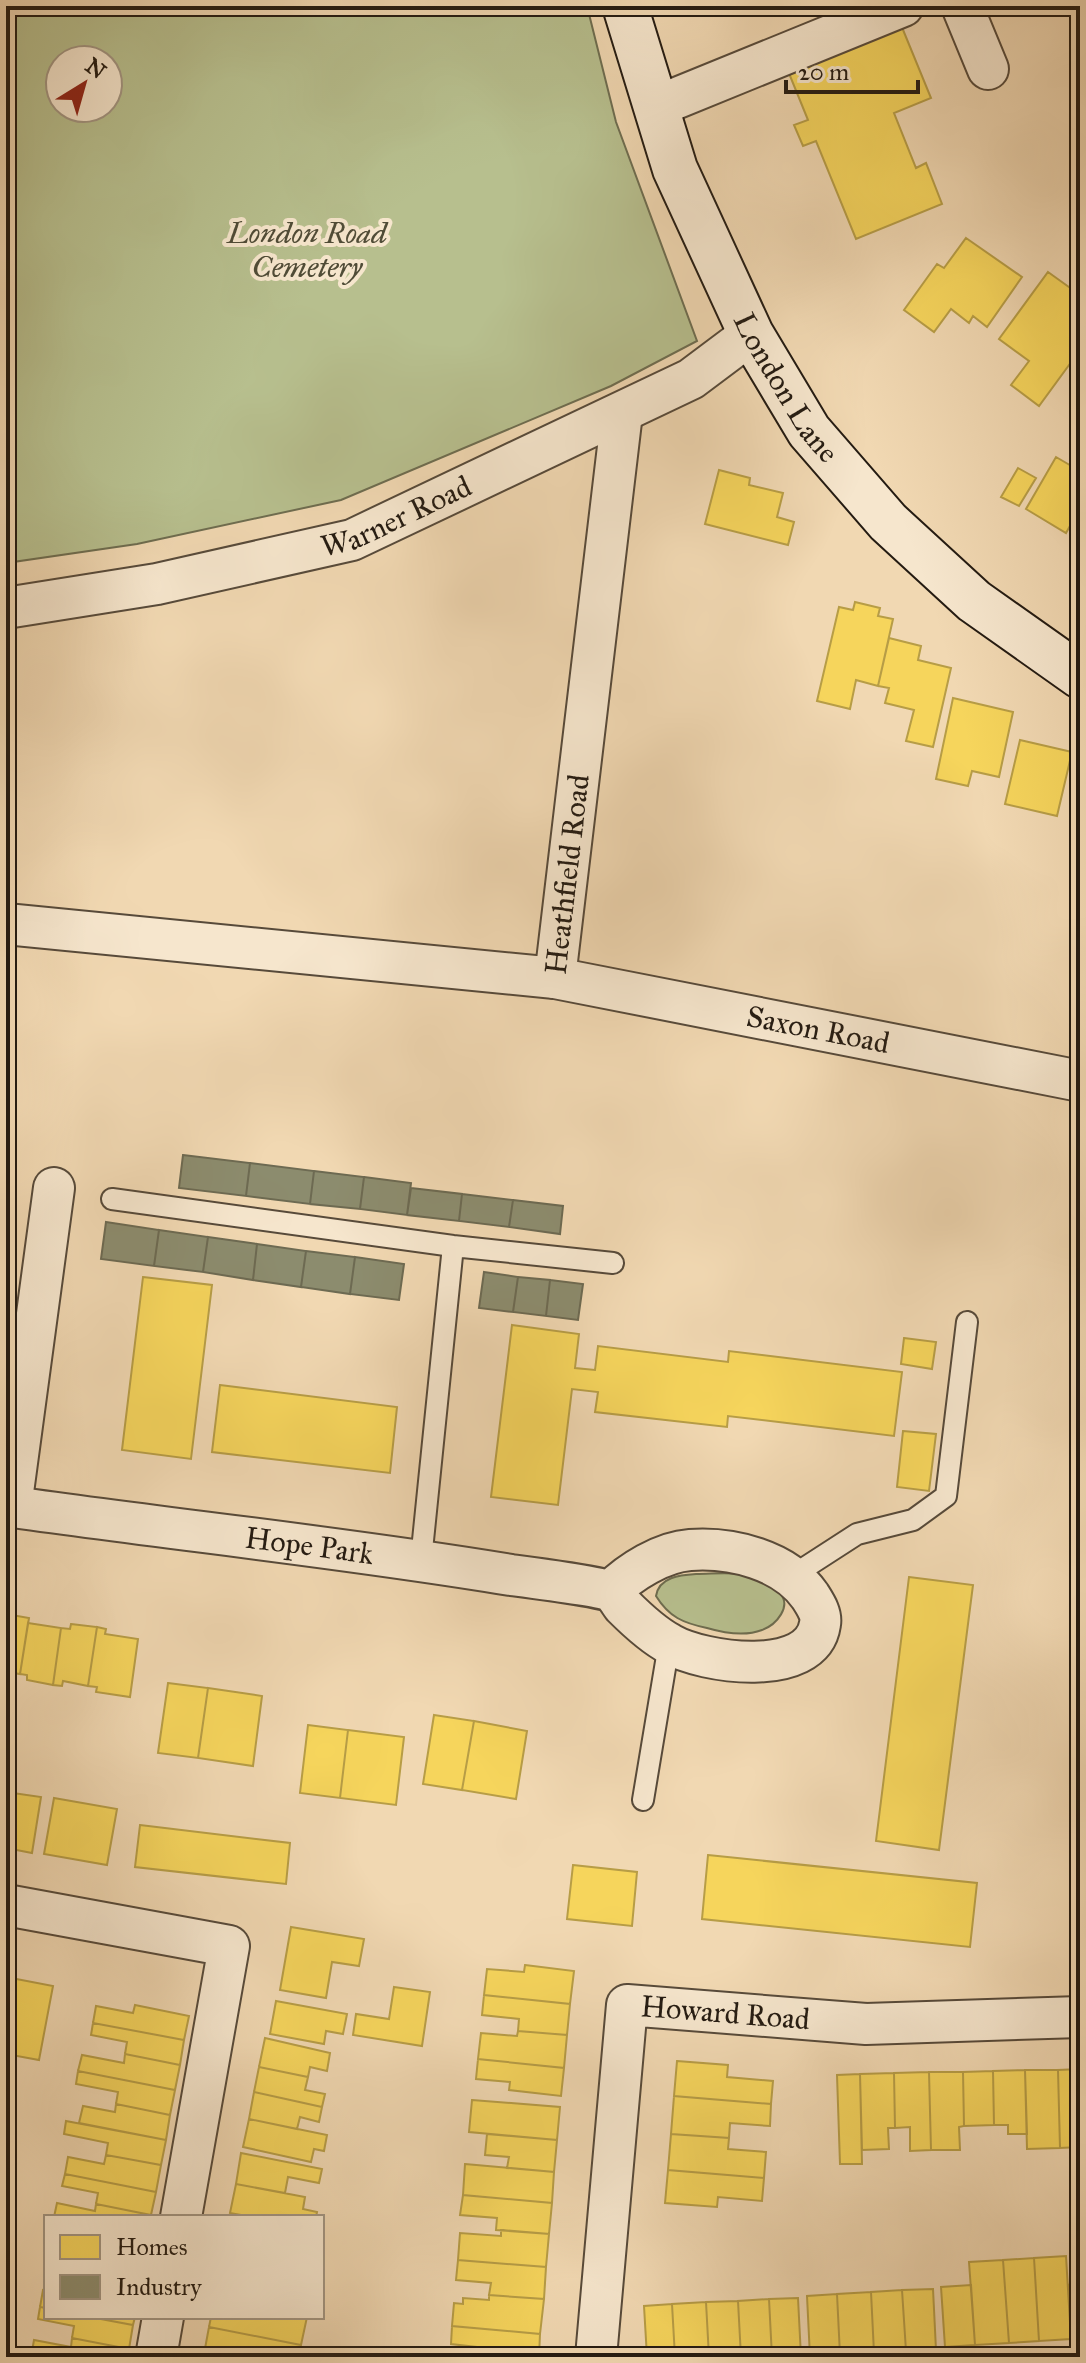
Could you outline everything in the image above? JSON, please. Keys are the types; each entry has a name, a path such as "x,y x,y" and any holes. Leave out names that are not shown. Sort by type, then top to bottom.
{"street":[{"name":"London Lane","path":"625,6 675,169 751,334 809,431 888,522 974,601 1080,676"},
{"path":"655,107 903,6"},
{"path":"962,6 988,69"},
{"name":"Warner Road","path":"6,608 157,584 352,540 691,379 751,334"},
{"name":"Heathfield Road","path":"6,924 555,978 622,413"},
{"name":"Saxon Road","path":"555,978 1080,1081"},
{"path":"8,1507 54,1188"},
{"name":"Hope Park","path":"8,1507 421,1560 611,1591"},
{"path":"689,1550 744,1555 769,1562 792,1576 804,1587 816,1606 821,1622 814,1639 804,1649 778,1659 723,1661 692,1654 669,1644 643,1625 611,1591 624,1578 650,1562 689,1550"},
{"path":"6,1905 229,1946 181,2215"},
{"name":"Howard Road","path":"596,2357 627,2005 866,2024 1080,2017"},
{"path":"156,2357 163,2319"}],"lane":[{"path":"112,1199 453,1246 613,1263"},
{"path":"421,1560 453,1246"},
{"path":"792,1576 857,1534 913,1520 946,1496 967,1322"},
{"path":"643,1800 669,1644"}],"green space":[{"name":"London Road Cemetery","path":"6,6 587,6 616,122 697,341 611,386 341,500 137,544 6,563"},
{"path":"696,1574 752,1576 770,1585 783,1597 781,1614 773,1624 748,1633 734,1634 684,1621 666,1609 656,1596 666,1581"}],"building: Homes":[{"path":"899,20 931,98 894,113 916,168 926,163 942,204 856,239 816,141 803,146 794,125 808,120 786,66"},
{"path":"966,238 1022,277 987,327 973,316 969,323 951,309 934,332 904,310 937,264 944,268"},
{"path":"1048,272 1080,295 1080,350 1039,406 1011,385 1029,361 999,339"},
{"path":"1056,457 1080,471 1080,529 1071,524 1066,533 1026,509"},
{"path":"1018,468 1036,478 1019,506 1001,497"},
{"path":"719,470 750,478 749,485 783,493 777,517 794,522 788,545 705,524"},
{"path":"855,602 880,608 878,616 893,619 878,686 856,680 850,709 817,701 839,607 853,610"},
{"path":"889,638 921,646 918,660 951,668 933,747 906,741 914,710 885,703 889,688 878,686"},
{"path":"953,698 1013,712 999,777 972,771 968,786 936,779"},
{"path":"1020,740 1072,752 1057,816 1005,804"},
{"path":"1080,826 1080,865 1072,863"},
{"path":"143,1277 212,1285 191,1459 122,1450"},
{"path":"512,1325 579,1334 575,1368 595,1370 598,1346 728,1362 729,1351 902,1372 894,1436 728,1416 727,1427 595,1412 598,1392 572,1389 558,1505 491,1497"},
{"path":"904,1338 936,1342 932,1369 901,1364"},
{"path":"220,1385 397,1407 390,1473 212,1452"},
{"path":"903,1431 936,1434 929,1491 897,1487"},
{"path":"909,1577 973,1585 939,1850 876,1841"},
{"path":"6,1614 29,1618 20,1674 6,1672"},
{"path":"28,1623 61,1628 53,1685 27,1680 27,1675 20,1674"},
{"path":"71,1624 97,1627 88,1686 63,1681 62,1686 53,1685 61,1628 70,1629"},
{"path":"97,1627 106,1629 105,1634 138,1639 130,1697 96,1692 97,1687 88,1686"},
{"path":"168,1683 208,1688 198,1758 158,1753"},
{"path":"208,1688 262,1696 253,1766 198,1758"},
{"path":"434,1715 474,1721 462,1790 423,1784"},
{"path":"474,1721 527,1731 516,1799 462,1790"},
{"path":"308,1725 348,1730 340,1798 300,1793"},
{"path":"348,1730 404,1737 396,1805 340,1798"},
{"path":"6,1792 41,1797 32,1853 6,1848"},
{"path":"54,1798 117,1809 107,1865 44,1854"},
{"path":"140,1825 290,1843 286,1884 135,1867"},
{"path":"708,1855 977,1883 970,1947 702,1919"},
{"path":"573,1865 637,1872 632,1926 567,1919"},
{"path":"291,1927 364,1939 359,1966 332,1962 326,1998 280,1990"},
{"path":"525,1965 574,1971 570,2004 484,1995 487,1969 524,1972"},
{"path":"6,1977 53,1986 39,2060 6,2054"},
{"path":"394,1987 430,1992 422,2046 353,2035 356,2014 389,2019"},
{"path":"484,1995 570,2004 567,2035 518,2031 519,2019 482,2015"},
{"path":"276,2001 347,2014 343,2034 326,2031 324,2044 270,2034"},
{"path":"135,2005 189,2016 184,2040 93,2023 96,2006 133,2013"},
{"path":"93,2023 184,2040 180,2065 125,2054 127,2042 91,2035"},
{"path":"518,2031 567,2035 564,2068 478,2059 481,2033 517,2036"},
{"path":"265,2038 330,2053 327,2071 310,2067 308,2077 259,2067"},
{"path":"125,2054 180,2065 175,2090 78,2071 82,2055 124,2063"},
{"path":"478,2059 564,2068 561,2096 509,2090 510,2082 476,2079"},
{"path":"677,2061 728,2065 727,2077 773,2081 771,2104 674,2096"},
{"path":"259,2067 308,2077 305,2090 325,2094 322,2107 254,2092"},
{"path":"1080,2069 1080,2147 1060,2148 1058,2070"},
{"path":"1025,2070 1058,2070 1060,2148 1027,2149"},
{"path":"1025,2070 1027,2134 1008,2134 1008,2125 994,2125 993,2071"},
{"path":"78,2071 175,2090 170,2115 116,2104 118,2092 76,2084"},
{"path":"993,2071 994,2125 964,2126 963,2072"},
{"path":"929,2072 963,2072 964,2126 959,2127 960,2150 931,2150"},
{"path":"929,2072 931,2150 910,2151 910,2127 895,2128 894,2073"},
{"path":"894,2073 895,2128 888,2128 889,2149 862,2150 860,2074"},
{"path":"860,2074 862,2164 840,2164 837,2075"},
{"path":"254,2092 322,2107 319,2122 300,2117 297,2129 249,2119"},
{"path":"674,2096 771,2104 770,2126 730,2123 729,2138 671,2134"},
{"path":"472,2100 560,2107 557,2140 469,2132"},
{"path":"116,2104 170,2115 166,2140 79,2123 83,2106 115,2112"},
{"path":"249,2119 327,2135 324,2151 314,2149 311,2162 243,2147"},
{"path":"66,2121 166,2140 161,2165 106,2155 108,2143 64,2134"},
{"path":"487,2134 557,2140 554,2172 507,2168 509,2157 485,2155"},
{"path":"671,2134 729,2138 728,2149 766,2152 764,2178 668,2170"},
{"path":"241,2153 322,2169 319,2183 288,2177 285,2193 236,2184"},
{"path":"106,2155 161,2165 156,2192 65,2174 68,2157 104,2164"},
{"path":"465,2164 554,2172 552,2203 463,2195"},
{"path":"668,2170 764,2178 762,2201 718,2197 717,2207 665,2203"},
{"path":"65,2174 156,2192 151,2215 96,2204 98,2193 62,2186"},
{"path":"236,2184 305,2197 303,2209 317,2212 316,2215 230,2213"},
{"path":"463,2195 552,2203 549,2234 496,2230 497,2218 460,2215"},
{"path":"57,2203 95,2211 96,2204 151,2215 54,2215"},
{"path":"501,2230 549,2234 546,2267 458,2260 460,2233 501,2236"},
{"path":"1066,2256 1071,2339 1039,2341 1034,2258"},
{"path":"1034,2258 1039,2341 1009,2343 1003,2260"},
{"path":"458,2260 546,2267 544,2299 489,2295 491,2283 456,2280"},
{"path":"1003,2260 1009,2343 975,2345 969,2262"},
{"path":"1080,2284 1080,2338 1071,2339 1068,2285"},
{"path":"971,2285 975,2345 945,2347 941,2287"},
{"path":"933,2289 936,2350 906,2351 902,2290"},
{"path":"43,2290 44,2308 40,2307"},
{"path":"902,2290 906,2351 874,2353 871,2292"},
{"path":"871,2292 874,2353 840,2355 837,2294"},
{"path":"837,2294 840,2355 810,2357 807,2296"},
{"path":"489,2295 544,2299 540,2334 452,2326 454,2303 463,2304 463,2298 489,2300"},
{"path":"798,2298 801,2357 772,2357 769,2299"},
{"path":"769,2299 772,2357 741,2357 738,2301"},
{"path":"738,2301 741,2357 709,2357 706,2302"},
{"path":"706,2302 709,2357 675,2357 672,2304"},
{"path":"672,2304 675,2357 647,2357 644,2306"},
{"path":"40,2307 44,2308 44,2319 101,2319 133,2325 129,2349 72,2338 74,2326 38,2319"},
{"path":"101,2319 134,2319 133,2325"},
{"path":"211,2319 307,2319 301,2345 209,2327"},
{"path":"452,2326 540,2334 539,2357 485,2356 485,2348 451,2344"},
{"path":"209,2327 301,2345 299,2357 255,2353 255,2357 204,2354"},
{"path":"72,2338 129,2349 127,2357 31,2357 34,2340 71,2347"}],"building: Industry":[{"path":"183,1155 250,1163 246,1196 179,1188"},
{"path":"250,1163 314,1171 310,1204 246,1196"},
{"path":"314,1171 364,1177 360,1209 310,1204"},
{"path":"364,1177 411,1183 407,1215 360,1209"},
{"path":"411,1188 462,1194 459,1221 407,1215"},
{"path":"462,1194 513,1200 509,1227 459,1221"},
{"path":"513,1200 563,1206 560,1234 509,1227"},
{"path":"106,1222 159,1230 154,1266 101,1259"},
{"path":"159,1230 208,1237 203,1272 154,1266"},
{"path":"208,1237 257,1244 253,1280 203,1272"},
{"path":"257,1244 306,1251 301,1287 253,1280"},
{"path":"306,1251 355,1257 350,1294 301,1287"},
{"path":"355,1257 404,1264 399,1300 350,1294"},
{"path":"484,1272 518,1277 513,1312 479,1308"},
{"path":"518,1277 550,1280 546,1316 513,1312"},
{"path":"550,1280 583,1284 578,1320 546,1316"}]}
